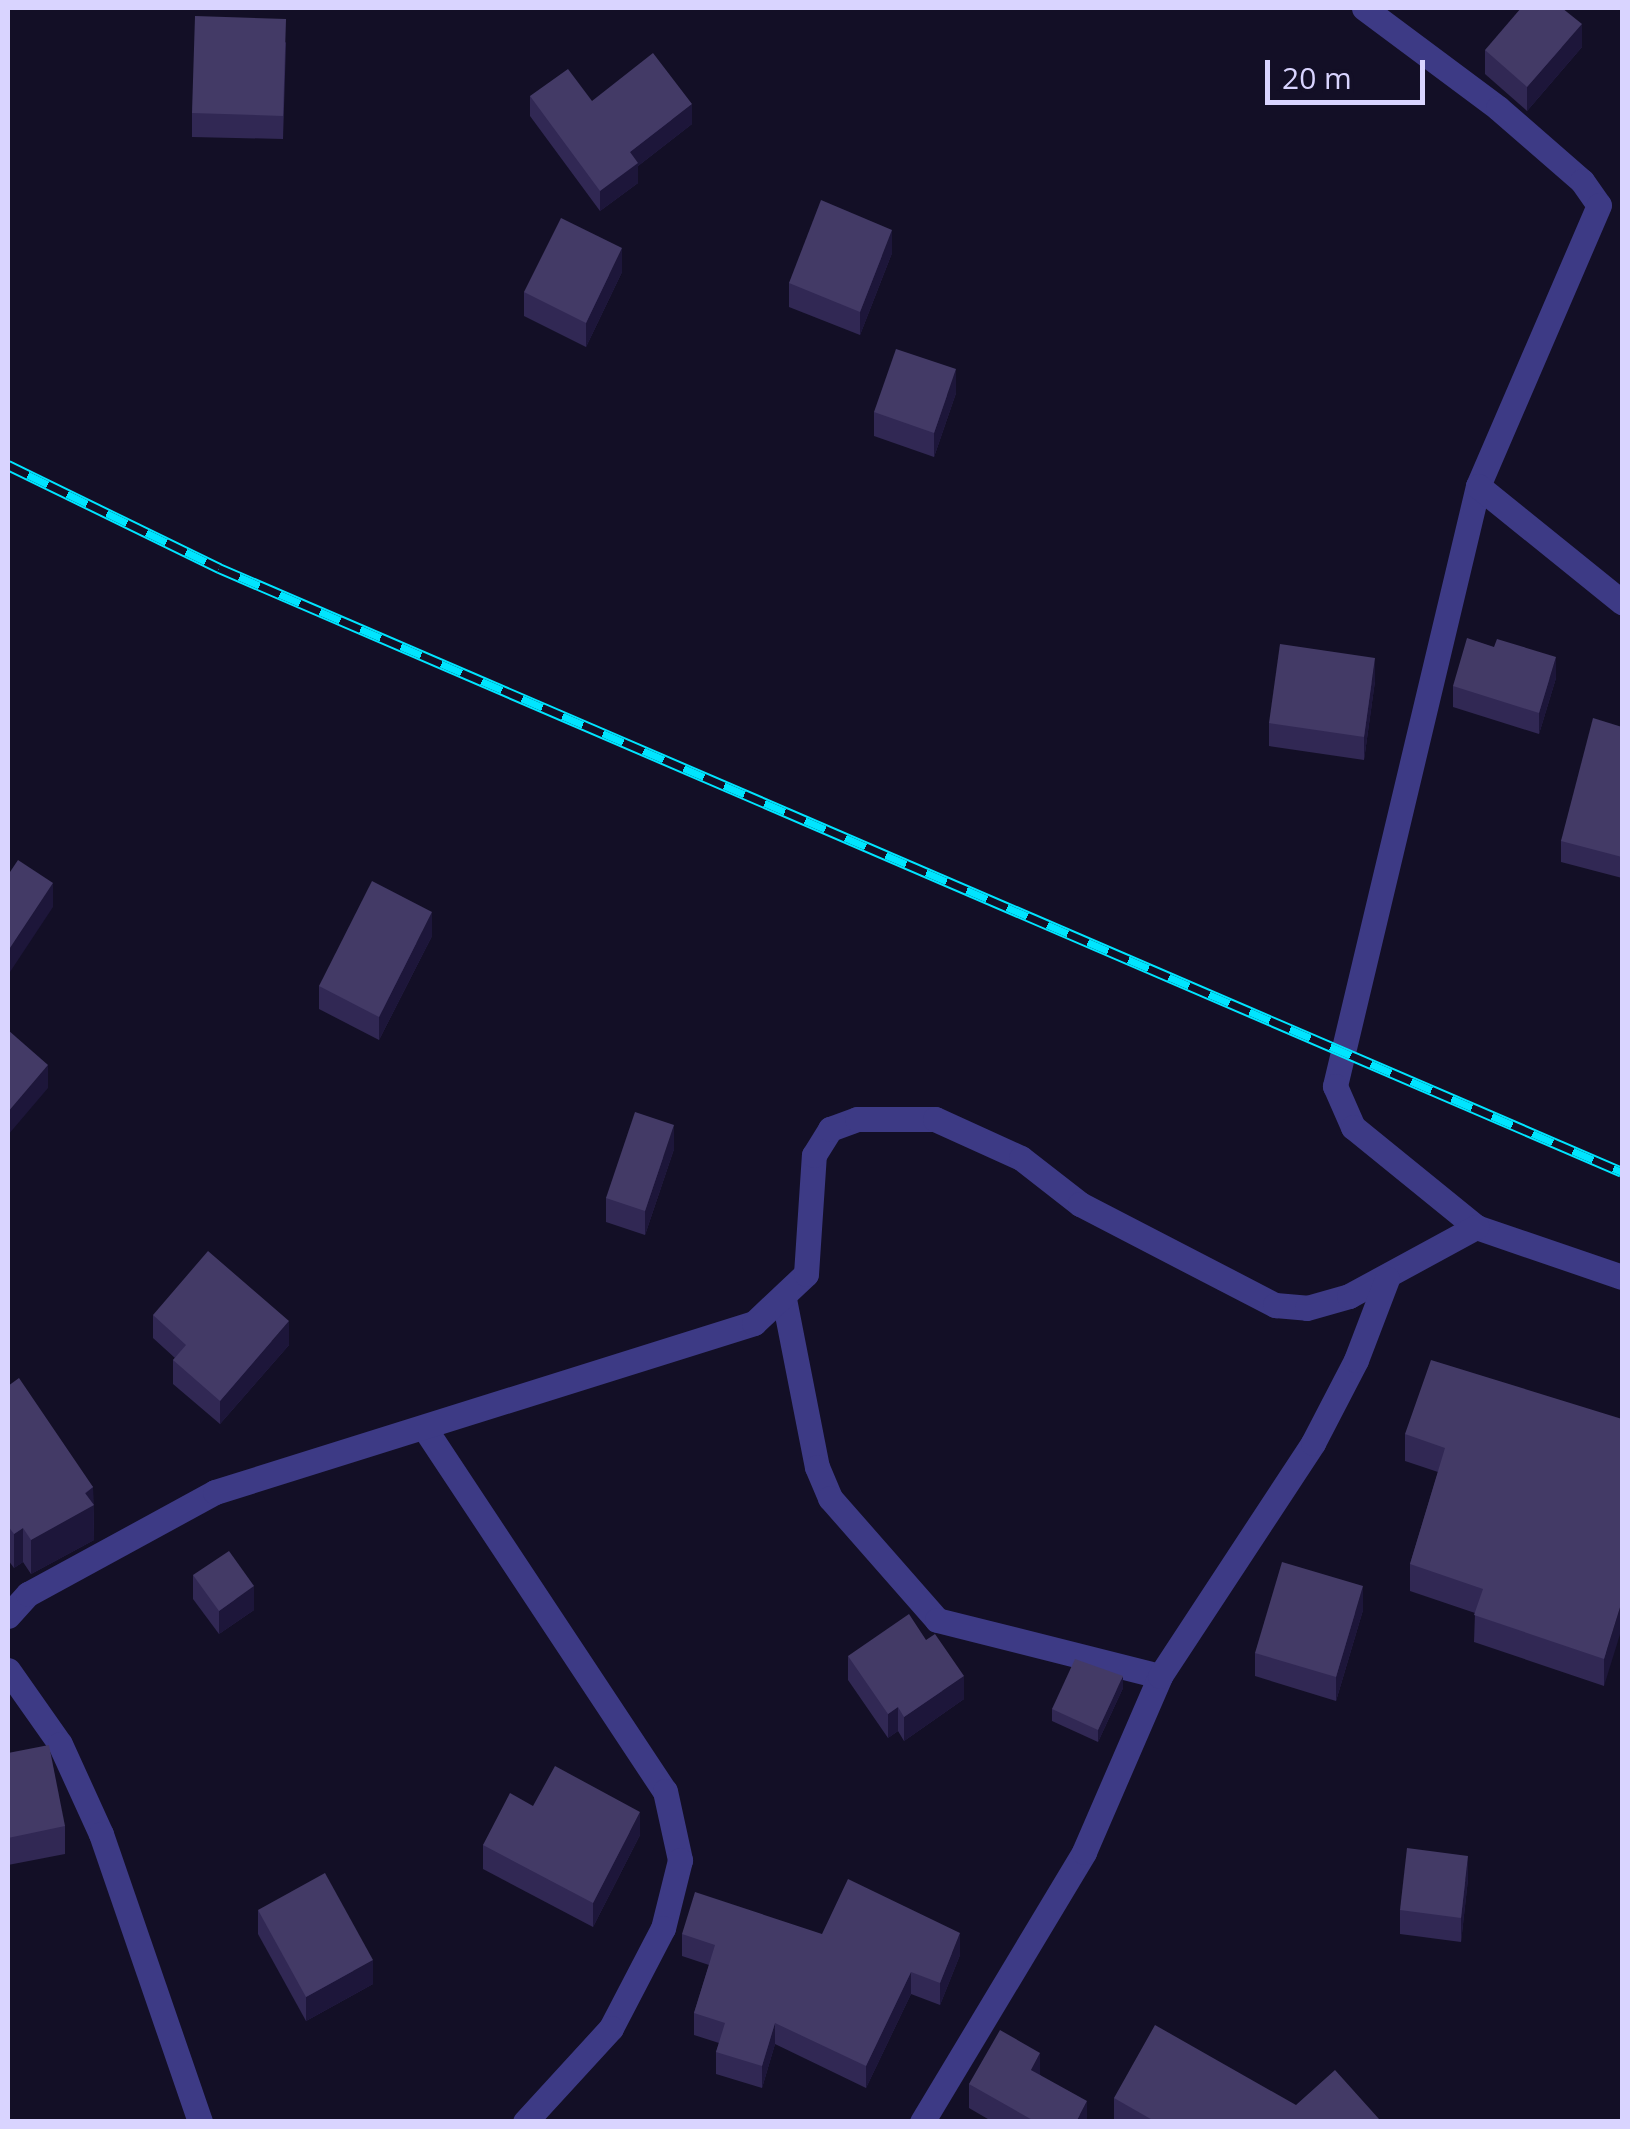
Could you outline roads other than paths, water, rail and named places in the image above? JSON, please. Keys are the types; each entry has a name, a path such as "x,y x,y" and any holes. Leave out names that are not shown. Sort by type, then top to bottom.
{"street":[{"path":"1364,8 1498,108 1582,180 1599,205 1478,486 1335,1086 1353,1127 1476,1227 1622,1278"},
{"path":"1478,486 1622,602"},
{"path":"8,1616 28,1594 215,1492 424,1430 754,1323 784,1299 806,1274 814,1155 830,1129 857,1119 935,1119 1021,1158 1080,1204 1274,1304 1307,1308 1387,1279 1476,1227"},
{"path":"922,2122 1084,1852 1160,1676 1313,1442 1356,1360 1387,1279"},
{"path":"784,1299 817,1466 830,1498 937,1620 1160,1676"},
{"path":"424,1430 665,1791 680,1860 662,1928 610,2028 526,2122"},
{"path":"8,1670 60,1744 101,1834 200,2122"}],"railway":[{"path":"8,465 219,568 1622,1172"}]}
